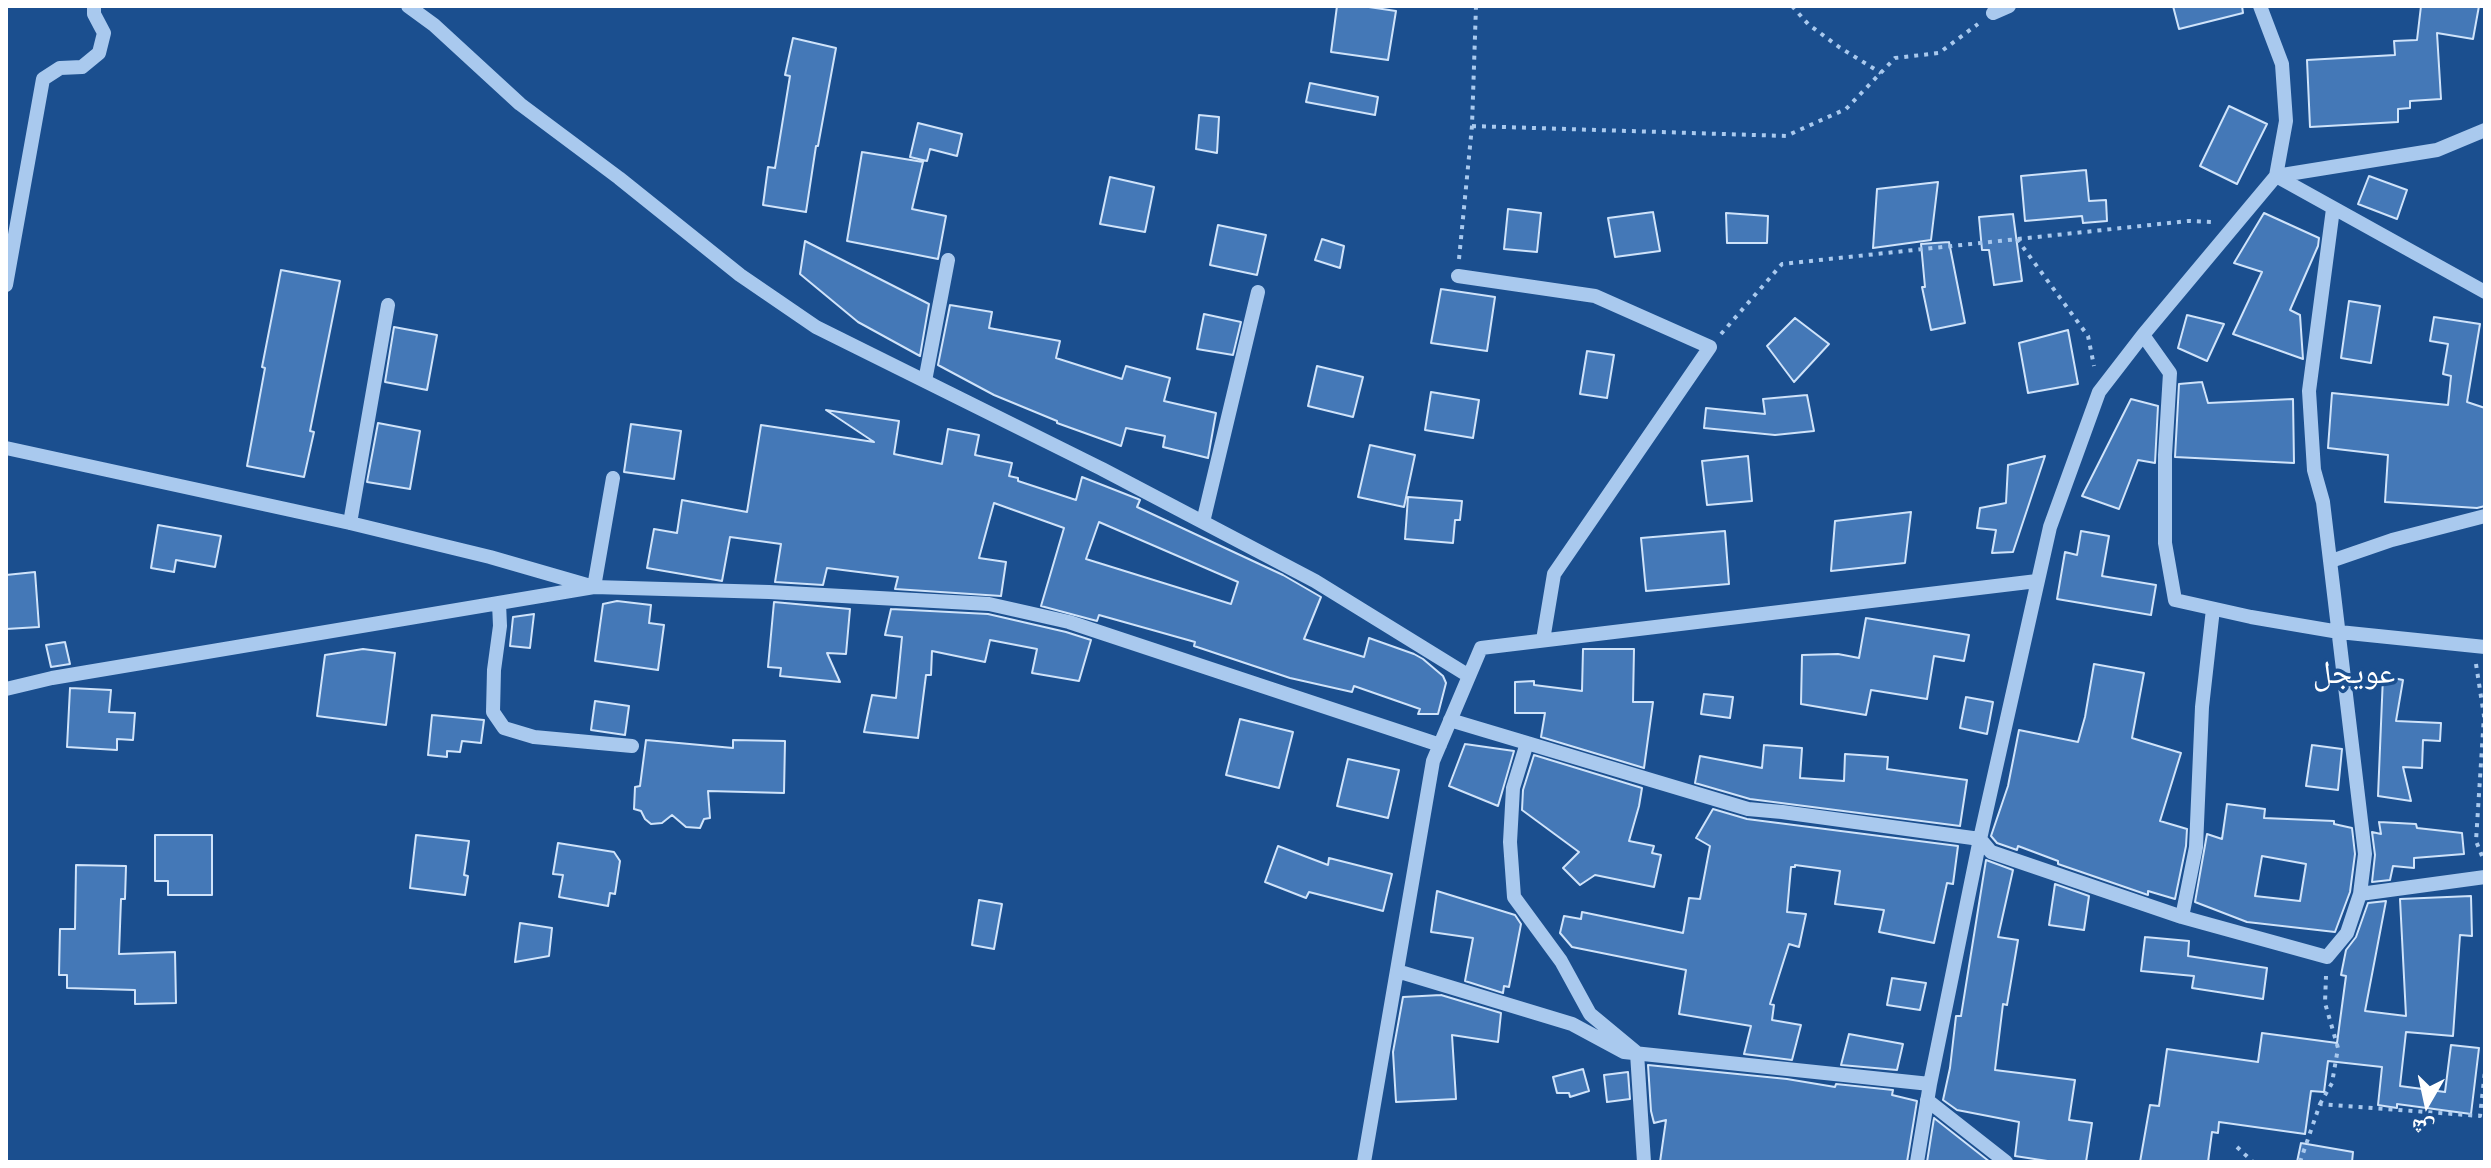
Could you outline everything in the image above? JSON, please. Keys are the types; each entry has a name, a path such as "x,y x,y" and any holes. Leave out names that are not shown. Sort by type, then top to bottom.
{"street":[{"path":"6,285 43,79 60,68 82,67 99,53 104,33 94,14 94,6"},
{"path":"408,6 434,25 520,104 740,275 816,327 1315,581 1469,676"},
{"path":"1993,13 2009,6"},
{"path":"1917,1162 1980,839 2037,581 2050,527 2099,392 2276,176 2286,121 2282,64 2260,6"},
{"path":"2276,176 2437,150 2485,130"},
{"path":"2276,176 2485,292"},
{"path":"1450,720 1748,809 1980,839 1991,852 2182,917 2327,957 2347,933 2360,894 2365,854 2331,561 2323,502 2314,470 2309,391 2333,209"},
{"path":"925,381 948,260"},
{"path":"1458,276 1595,296 1710,347 1554,574 1543,640"},
{"path":"1203,522 1258,292"},
{"path":"350,523 388,305"},
{"path":"2143,335 2170,373 2165,455 2165,543 2175,600 2339,632 2479,647"},
{"path":"6,448 350,523 490,557 594,587"},
{"path":"594,587 613,478"},
{"path":"2331,561 2392,540 2485,516"},
{"path":"1364,1162 1433,761 1481,648 2037,581"},
{"path":"6,689 52,678 594,587 769,592 989,604 1069,622 1440,745"},
{"path":"499,603 493,712 504,728 534,737 632,746"},
{"path":"2182,917 2196,847 2202,707 2213,609"},
{"path":"1527,743 1513,788 1510,842 1514,897 1561,961 1590,1014 1637,1053 1644,1162"},
{"path":"2360,894 2485,877"},
{"path":"1397,971 1572,1024 1624,1052 1930,1084"},
{"path":"1927,1100 2006,1162"}],"path":[{"path":"1458,276 1472,126 1476,6"},
{"path":"1792,6 1808,24 1881,73"},
{"path":"1472,126 1786,136 1846,109 1895,58 1939,53 1993,13"},
{"path":"1710,347 1782,264 2188,221 2237,223"},
{"path":"2017,239 2088,336 2099,392"},
{"path":"2479,647 2484,716 2476,841 2485,862"},
{"path":"2300,1162 2320,1104 2332,1083 2338,1048 2325,1003 2327,957"},
{"path":"2320,1104 2480,1116 2485,1071"},
{"path":"2237,1147 2253,1162"}],"building":[{"path":"1337,6 1396,11 1388,60 1331,52"},
{"path":"2173,6 2242,6 2243,13 2179,29"},
{"path":"2421,6 2479,6 2473,39 2437,33 2441,99 2410,101 2410,108 2398,109 2398,122 2310,127 2307,60 2395,55 2394,41 2417,40"},
{"path":"793,38 836,48 806,212 763,205 768,167 775,168 790,76 785,75"},
{"path":"1310,83 1378,97 1375,115 1306,102"},
{"path":"2229,106 2267,124 2237,184 2200,166"},
{"path":"1199,115 1219,117 1217,153 1196,149"},
{"path":"918,123 962,134 957,156 930,149 927,161 910,157"},
{"path":"862,152 923,162 912,209 946,216 938,259 847,241"},
{"path":"2086,170 2089,201 2106,200 2107,221 2083,223 2082,216 2025,221 2021,176"},
{"path":"2369,176 2407,190 2397,219 2358,204"},
{"path":"1110,177 1154,187 1145,232 1100,224"},
{"path":"1938,182 1931,240 1873,248 1877,189"},
{"path":"1508,209 1541,213 1537,252 1504,249"},
{"path":"1653,212 1660,251 1615,257 1608,218"},
{"path":"1726,213 1768,216 1767,243 1727,243"},
{"path":"2264,213 2319,238 2290,310 2300,315 2303,359 2233,334 2262,272 2234,263"},
{"path":"2013,214 2022,281 1994,285 1989,250 1982,250 1979,217"},
{"path":"1218,225 1266,235 1257,275 1210,265"},
{"path":"1322,239 1344,246 1340,268 1315,260"},
{"path":"805,241 929,304 920,356 858,322 800,274"},
{"path":"1949,242 1965,323 1931,330 1922,287 1925,287 1921,244"},
{"path":"281,270 340,281 310,431 314,432 304,477 247,466"},
{"path":"1441,289 1495,297 1487,351 1431,343"},
{"path":"2349,301 2380,306 2371,363 2341,358"},
{"path":"950,305 992,312 989,328 1060,341 1056,358 1122,379 1126,366 1170,378 1164,401 1216,413 1208,458 1163,447 1165,436 1126,428 1121,446 1057,423 994,395 938,365"},
{"path":"1204,314 1241,322 1233,355 1197,349"},
{"path":"2187,315 2224,324 2207,361 2178,348"},
{"path":"2434,317 2480,324 2467,402 2485,408 2485,506 2477,508 2385,502 2388,455 2328,448 2332,393 2448,405 2451,376 2443,374 2448,344 2430,341"},
{"path":"1795,318 1829,344 1794,382 1767,346"},
{"path":"394,327 437,335 427,390 385,382"},
{"path":"2068,330 2078,384 2028,393 2019,343"},
{"path":"1587,351 1614,355 1607,398 1580,394"},
{"path":"1317,366 1363,377 1353,417 1308,406"},
{"path":"2202,382 2208,403 2293,399 2294,463 2175,457 2179,384"},
{"path":"1431,392 1479,400 1473,438 1425,430"},
{"path":"1807,395 1814,431 1775,435 1704,428 1706,408 1765,414 1763,399"},
{"path":"2131,399 2158,406 2155,463 2138,460 2119,509 2082,496"},
{"path":"826,410 899,421 894,454 942,464 948,429 979,435 975,455 1012,463 1009,476 1018,478 1018,481 1076,500 1082,477 1138,499 1137,507 1283,575 1321,597 1304,639 1364,657 1369,638 1423,659 1443,676 1446,683 1438,714 1418,714 1420,709 1354,686 1352,692 1290,678 1194,646 1195,642 1099,615 1097,621 1041,606 1064,528 994,503 979,558 1006,562 1001,596 895,589 898,577 827,568 823,585 775,582 781,544 730,537 722,581 647,568 654,529 677,533 682,500 747,512 761,425 874,442","holes":["1099,522 1238,582 1231,604 1086,559"]},
{"path":"378,423 420,431 410,489 367,482"},
{"path":"631,424 681,431 674,479 624,472"},
{"path":"1370,445 1415,455 1404,507 1358,497"},
{"path":"1748,456 1752,501 1707,505 1702,461"},
{"path":"2045,456 2013,552 1992,553 1996,530 1977,528 1980,508 2006,503 2008,465"},
{"path":"1408,497 1462,501 1460,520 1455,520 1453,543 1405,539"},
{"path":"1911,512 1905,563 1831,571 1835,521"},
{"path":"158,525 221,536 215,567 176,560 174,572 151,568"},
{"path":"1725,531 1729,584 1646,591 1641,538"},
{"path":"2081,531 2109,536 2102,576 2156,585 2151,615 2057,599 2065,552 2077,555"},
{"path":"35,572 39,627 6,629 6,575"},
{"path":"617,601 651,605 649,623 664,625 658,670 595,661 603,604"},
{"path":"774,602 850,609 846,654 827,653 840,682 780,676 781,668 768,667"},
{"path":"891,609 988,614 1091,640 1079,681 1032,673 1037,649 990,640 985,662 932,651 931,675 926,675 918,738 864,732 872,695 896,698 902,637 885,635"},
{"path":"534,614 530,648 510,646 513,617"},
{"path":"1866,618 1969,635 1964,661 1934,656 1927,699 1871,690 1866,715 1801,704 1802,655 1838,654 1859,658"},
{"path":"65,642 70,664 51,667 46,645"},
{"path":"363,649 395,653 386,725 317,716 325,655"},
{"path":"1583,649 1634,649 1633,702 1653,702 1644,768 1541,737 1545,713 1515,713 1515,682 1534,681 1534,685 1582,691"},
{"path":"2094,664 2144,673 2132,738 2181,753 2160,821 2187,829 2175,899 2148,891 2148,895 2058,864 2058,861 2018,846 2017,850 1997,843 1991,836 2008,786 2019,730 2078,742"},
{"path":"2383,676 2403,680 2396,721 2441,723 2440,741 2423,740 2422,768 2403,767 2411,801 2378,796"},
{"path":"70,688 111,690 109,712 135,713 133,740 117,739 117,750 67,747"},
{"path":"1704,694 1733,697 1730,718 1701,714"},
{"path":"1966,697 1993,702 1987,734 1960,728"},
{"path":"595,701 629,706 625,735 591,730"},
{"path":"432,715 484,720 481,743 462,741 460,752 447,751 447,757 428,755"},
{"path":"1240,719 1293,732 1279,788 1226,775"},
{"path":"646,740 733,748 733,740 785,741 784,793 708,791 710,818 704,819 700,828 686,827 672,815 662,823 651,824 641,811 634,809 635,787 640,786"},
{"path":"1465,744 1514,751 1498,806 1449,786"},
{"path":"1764,745 1802,748 1800,778 1844,781 1845,754 1888,757 1887,769 1967,780 1960,826 1750,799 1695,783 1700,756 1762,768"},
{"path":"2312,745 2342,749 2338,790 2306,786"},
{"path":"1534,755 1642,788 1629,841 1654,846 1652,853 1661,855 1654,887 1595,875 1580,885 1563,868 1579,852 1522,810 1523,790"},
{"path":"1348,759 1399,770 1388,818 1337,806"},
{"path":"2227,804 2265,809 2264,818 2334,821 2334,824 2352,828 2355,854 2350,892 2335,932 2247,922 2195,902 2207,834 2222,839","holes":["2262,856 2306,864 2300,901 2255,896"]},
{"path":"1713,809 1747,819 1958,846 1953,884 1947,883 1934,943 1879,932 1884,910 1835,904 1840,871 1791,867 1787,912 1806,914 1799,947 1789,944 1770,1004 1774,1005 1772,1020 1801,1025 1792,1060 1744,1054 1751,1026 1679,1014 1686,970 1572,947 1560,933 1564,916 1581,919 1582,912 1683,933 1689,898 1700,899 1710,846 1696,838"},
{"path":"2379,822 2416,824 2417,828 2462,833 2464,854 2414,858 2414,868 2393,866 2390,880 2372,882 2375,855 2372,832 2381,834"},
{"path":"155,835 212,835 212,895 168,895 168,881 155,881"},
{"path":"416,835 469,841 464,875 468,876 465,895 410,888"},
{"path":"558,843 614,852 620,861 615,894 610,893 608,906 559,897 563,875 553,874"},
{"path":"1278,846 1328,865 1329,858 1392,874 1383,911 1309,892 1306,898 1265,882"},
{"path":"1986,860 2013,870 1998,937 2018,940 2007,1005 2003,1004 1995,1070 2075,1080 2069,1120 2092,1123 2086,1162 2054,1162 2015,1156 2019,1122 1957,1110 1943,1100 1956,1016 1961,1016"},
{"path":"76,865 126,866 119,954 175,952 176,1003 135,1004 135,990 67,988 67,975 59,975 60,929 75,929"},
{"path":"2055,884 2089,896 2084,930 2049,925"},
{"path":"1437,891 1515,915 1521,924 1509,987 1504,986 1503,993 1465,981 1473,938 1431,932"},
{"path":"2471,896 2472,936 2460,935 2453,1036 2406,1032 2400,1086 2445,1092 2451,1045 2479,1048 2471,1114 2397,1104 2397,1108 2378,1105 2382,1067 2328,1061 2324,1092 2311,1091 2305,1134 2219,1122 2218,1133 2212,1132 2208,1162 2140,1162 2150,1105 2159,1106 2167,1049 2258,1062 2262,1033 2337,1043 2346,976 2341,975 2346,950 2356,937 2368,903 2386,901 2365,1011 2406,1016 2400,899"},
{"path":"979,900 1002,904 994,949 972,945"},
{"path":"520,923 552,928 549,956 515,962"},
{"path":"2145,937 2189,941 2188,956 2267,968 2263,999 2192,988 2194,976 2141,971"},
{"path":"1892,978 1926,983 1920,1010 1887,1005"},
{"path":"1441,995 1501,1013 1498,1042 1452,1035 1456,1099 1396,1102 1393,1052 1403,997"},
{"path":"1849,1034 1903,1044 1897,1070 1841,1065"},
{"path":"1648,1065 1835,1087 1836,1084 1893,1090 1892,1095 1917,1101 1907,1162 1660,1162 1666,1120 1654,1123"},
{"path":"1583,1069 1589,1091 1570,1097 1569,1093 1557,1093 1553,1077"},
{"path":"1628,1072 1630,1099 1607,1102 1604,1075"},
{"path":"1934,1118 1990,1162 1927,1162"},
{"path":"2301,1143 2353,1152 2352,1162 2297,1162"}],"district":[{"name":"عويجل","path":"2354,675"}]}
